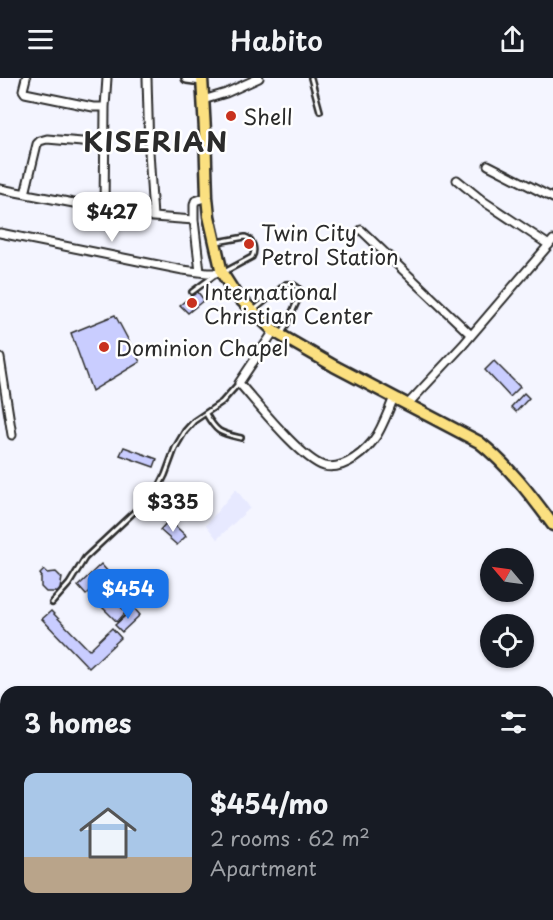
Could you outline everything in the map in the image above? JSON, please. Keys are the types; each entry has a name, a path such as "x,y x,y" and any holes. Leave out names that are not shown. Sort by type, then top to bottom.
{"highway":[{"path":"202,79 207,197 219,273 236,296 278,333 334,366 479,442 493,454 536,502 553,525"}],"main road":[{"path":"187,78 202,79"}],"street":[{"path":"26,78 23,90 25,93 93,107 105,107"},
{"path":"104,209 107,78"},
{"path":"147,78 153,218"},
{"path":"203,100 226,93 259,78"},
{"path":"25,194 36,147 40,141 105,144"},
{"path":"488,165 553,198"},
{"path":"407,405 551,243 491,207 457,180"},
{"path":"0,189 153,218 194,220"},
{"path":"200,272 194,203 196,200 207,197"},
{"path":"361,230 471,335"},
{"path":"0,232 183,270 219,273"},
{"path":"278,333 239,383 290,440 315,462 334,467 348,463 375,438 394,398"},
{"path":"0,358 12,435"}],"lane":[{"path":"311,78 320,111"},
{"path":"192,292 219,273 252,257 254,251 251,241 246,237 215,242"},
{"path":"253,311 286,284 290,283 297,287 301,293 278,333"},
{"path":"52,603 69,584 85,558 160,485 175,448 185,431 194,421 222,402 239,383"},
{"path":"206,414 220,433 241,438"}],"shaded area":[{"path":"236,489 250,508 217,539 206,525"}],"building":[{"name":"International Christian Center","path":"197,291 204,300 188,313 180,305"},
{"name":"Dominion Chapel","path":"115,315 140,362 92,391 71,333"},
{"path":"494,361 520,387 510,397 485,370"},
{"path":"524,393 529,398 516,412 511,407"},
{"path":"124,447 157,459 154,467 120,455"},
{"path":"169,520 186,536 177,545 160,530"},
{"path":"101,564 109,573 86,595 78,586"},
{"path":"44,570 47,573 56,572 62,578 61,591 57,594 46,592 41,587 40,574"},
{"path":"100,586 126,612 117,622 91,596"},
{"path":"134,608 140,615 122,632 115,625"},
{"path":"51,611 89,650 112,628 121,638 89,668 42,619"}],"place":[{"name":"Shell","path":"231,116"},
{"name":"Twin City Petrol Station","path":"249,244"},
{"name":"International Christian Center","path":"192,303"},
{"name":"Dominion Chapel","path":"104,347"}],"district":[{"name":"KISERIAN","path":"156,140"}]}
